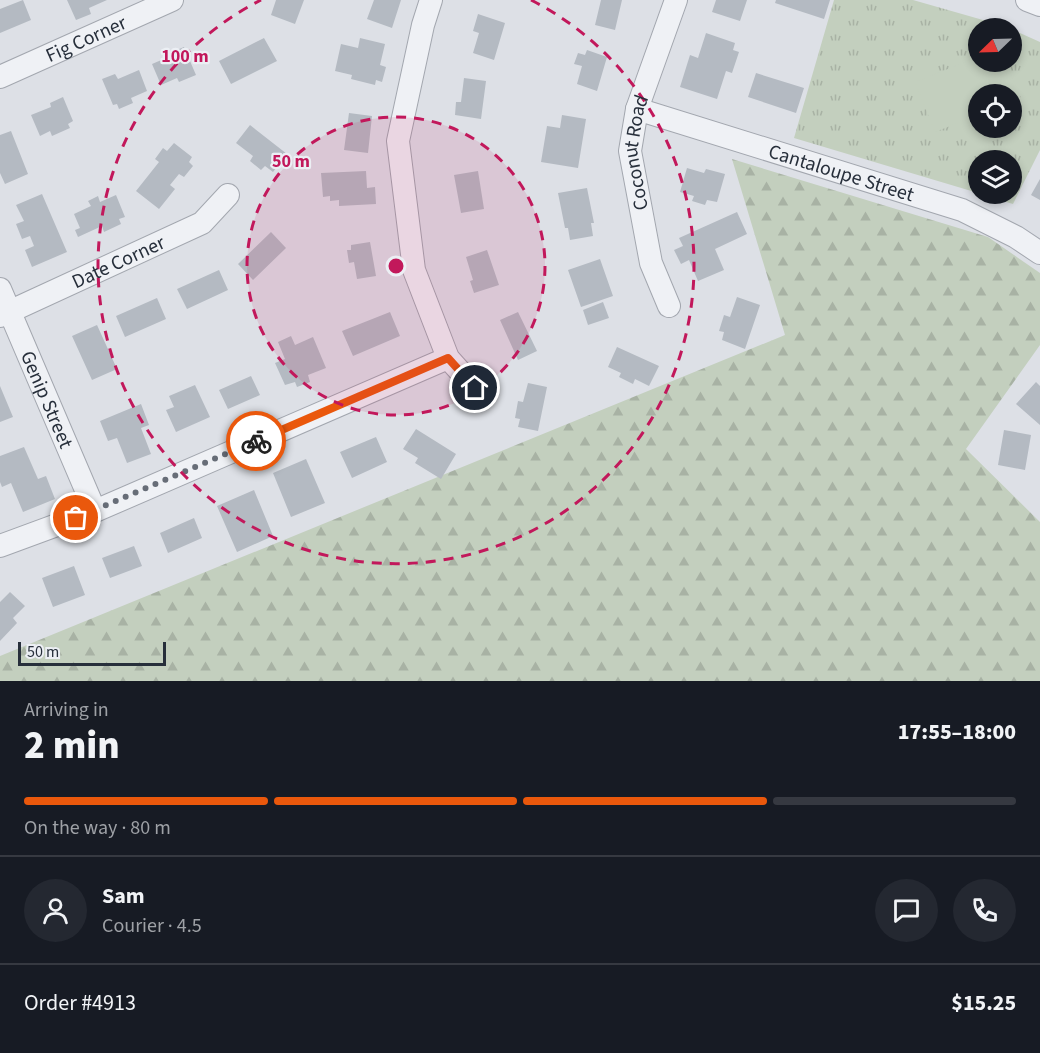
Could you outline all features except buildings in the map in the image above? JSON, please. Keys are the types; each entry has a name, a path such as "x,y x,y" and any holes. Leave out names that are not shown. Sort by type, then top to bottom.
{"street":[{"name":"Fig Corner","path":"0,77 172,0"},
{"path":"431,0 423,25 398,141 414,270 448,358 475,388"},
{"name":"Coconut Road","path":"669,306 651,263 630,151 637,109 676,0"},
{"name":"Cantaloupe Street","path":"637,109 962,210 1016,237 1040,253"},
{"name":"Date Corner","path":"5,314 202,223 228,195"},
{"name":"Genip Street","path":"0,289 5,314 95,511"},
{"path":"0,546 95,511 448,358"}],"green space":[{"path":"834,0 913,0 976,18 968,18 968,72 1022,72 1022,34 1040,42 1040,150 1022,186 1022,150 968,150 968,190 794,138"},
{"path":"968,61 968,72 1010,72 1015,84 968,84 968,119 935,132 915,82"},
{"path":"732,159 988,237 1040,273 1040,345 966,449 1040,522 1040,681 0,681 0,656 785,335"}],"way so far":[{"path":"76,518 256,441"}],"route":[{"path":"256,441 448,358 475,388"}]}
